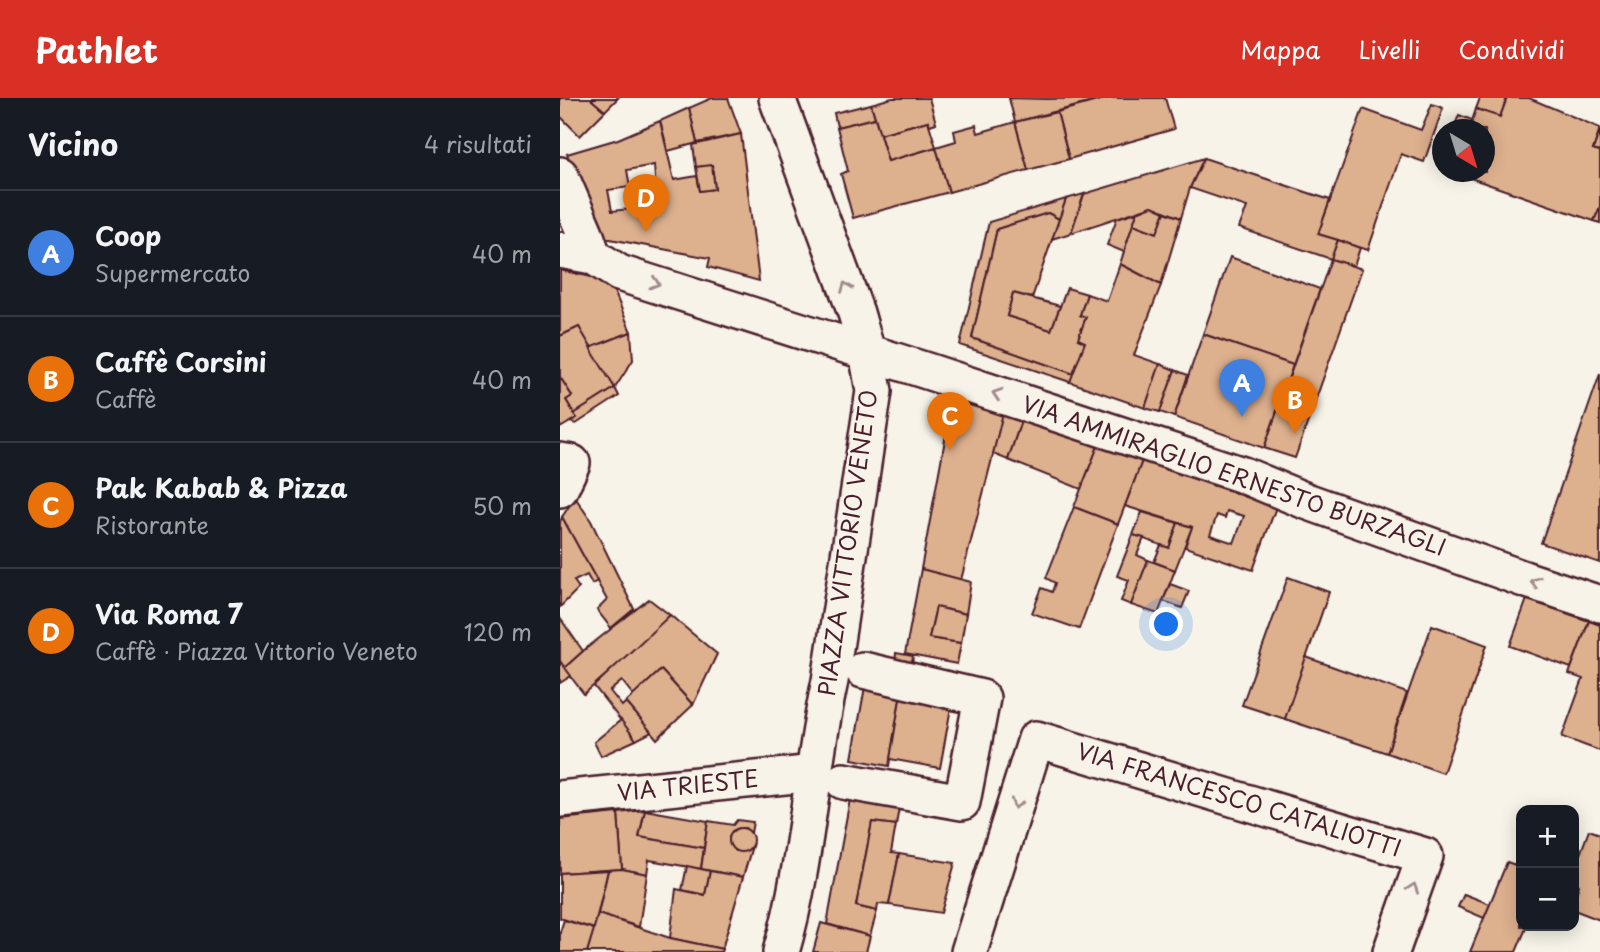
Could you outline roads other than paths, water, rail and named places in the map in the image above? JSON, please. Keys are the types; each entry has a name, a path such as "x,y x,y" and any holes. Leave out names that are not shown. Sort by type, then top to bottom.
{"street":[{"name":"PIAZZA VITTORIO VENETO","path":"780,952 829,777 820,724 830,681 874,391 856,313 808,188 783,102"},
{"path":"560,175 585,233 576,253 619,273 867,352"},
{"name":"VIA AMMIRAGLIO ERNESTO BURZAGLI","path":"867,352 1242,475 1306,501 1600,604"},
{"name":"VIA TRIESTE","path":"560,799 829,777 962,802 982,698 863,670"},
{"name":"VIA FRANCESCO CATALIOTTI","path":"969,952 1037,739 1424,856 1391,952"}],"place":[{"name":"Via Roma 7","path":"646,232"},
{"name":"Coop","path":"1242,417"},
{"name":"Caffè Corsini","path":"1295,434"},
{"name":"Pak Kabab & Pizza","path":"950,450"}]}
